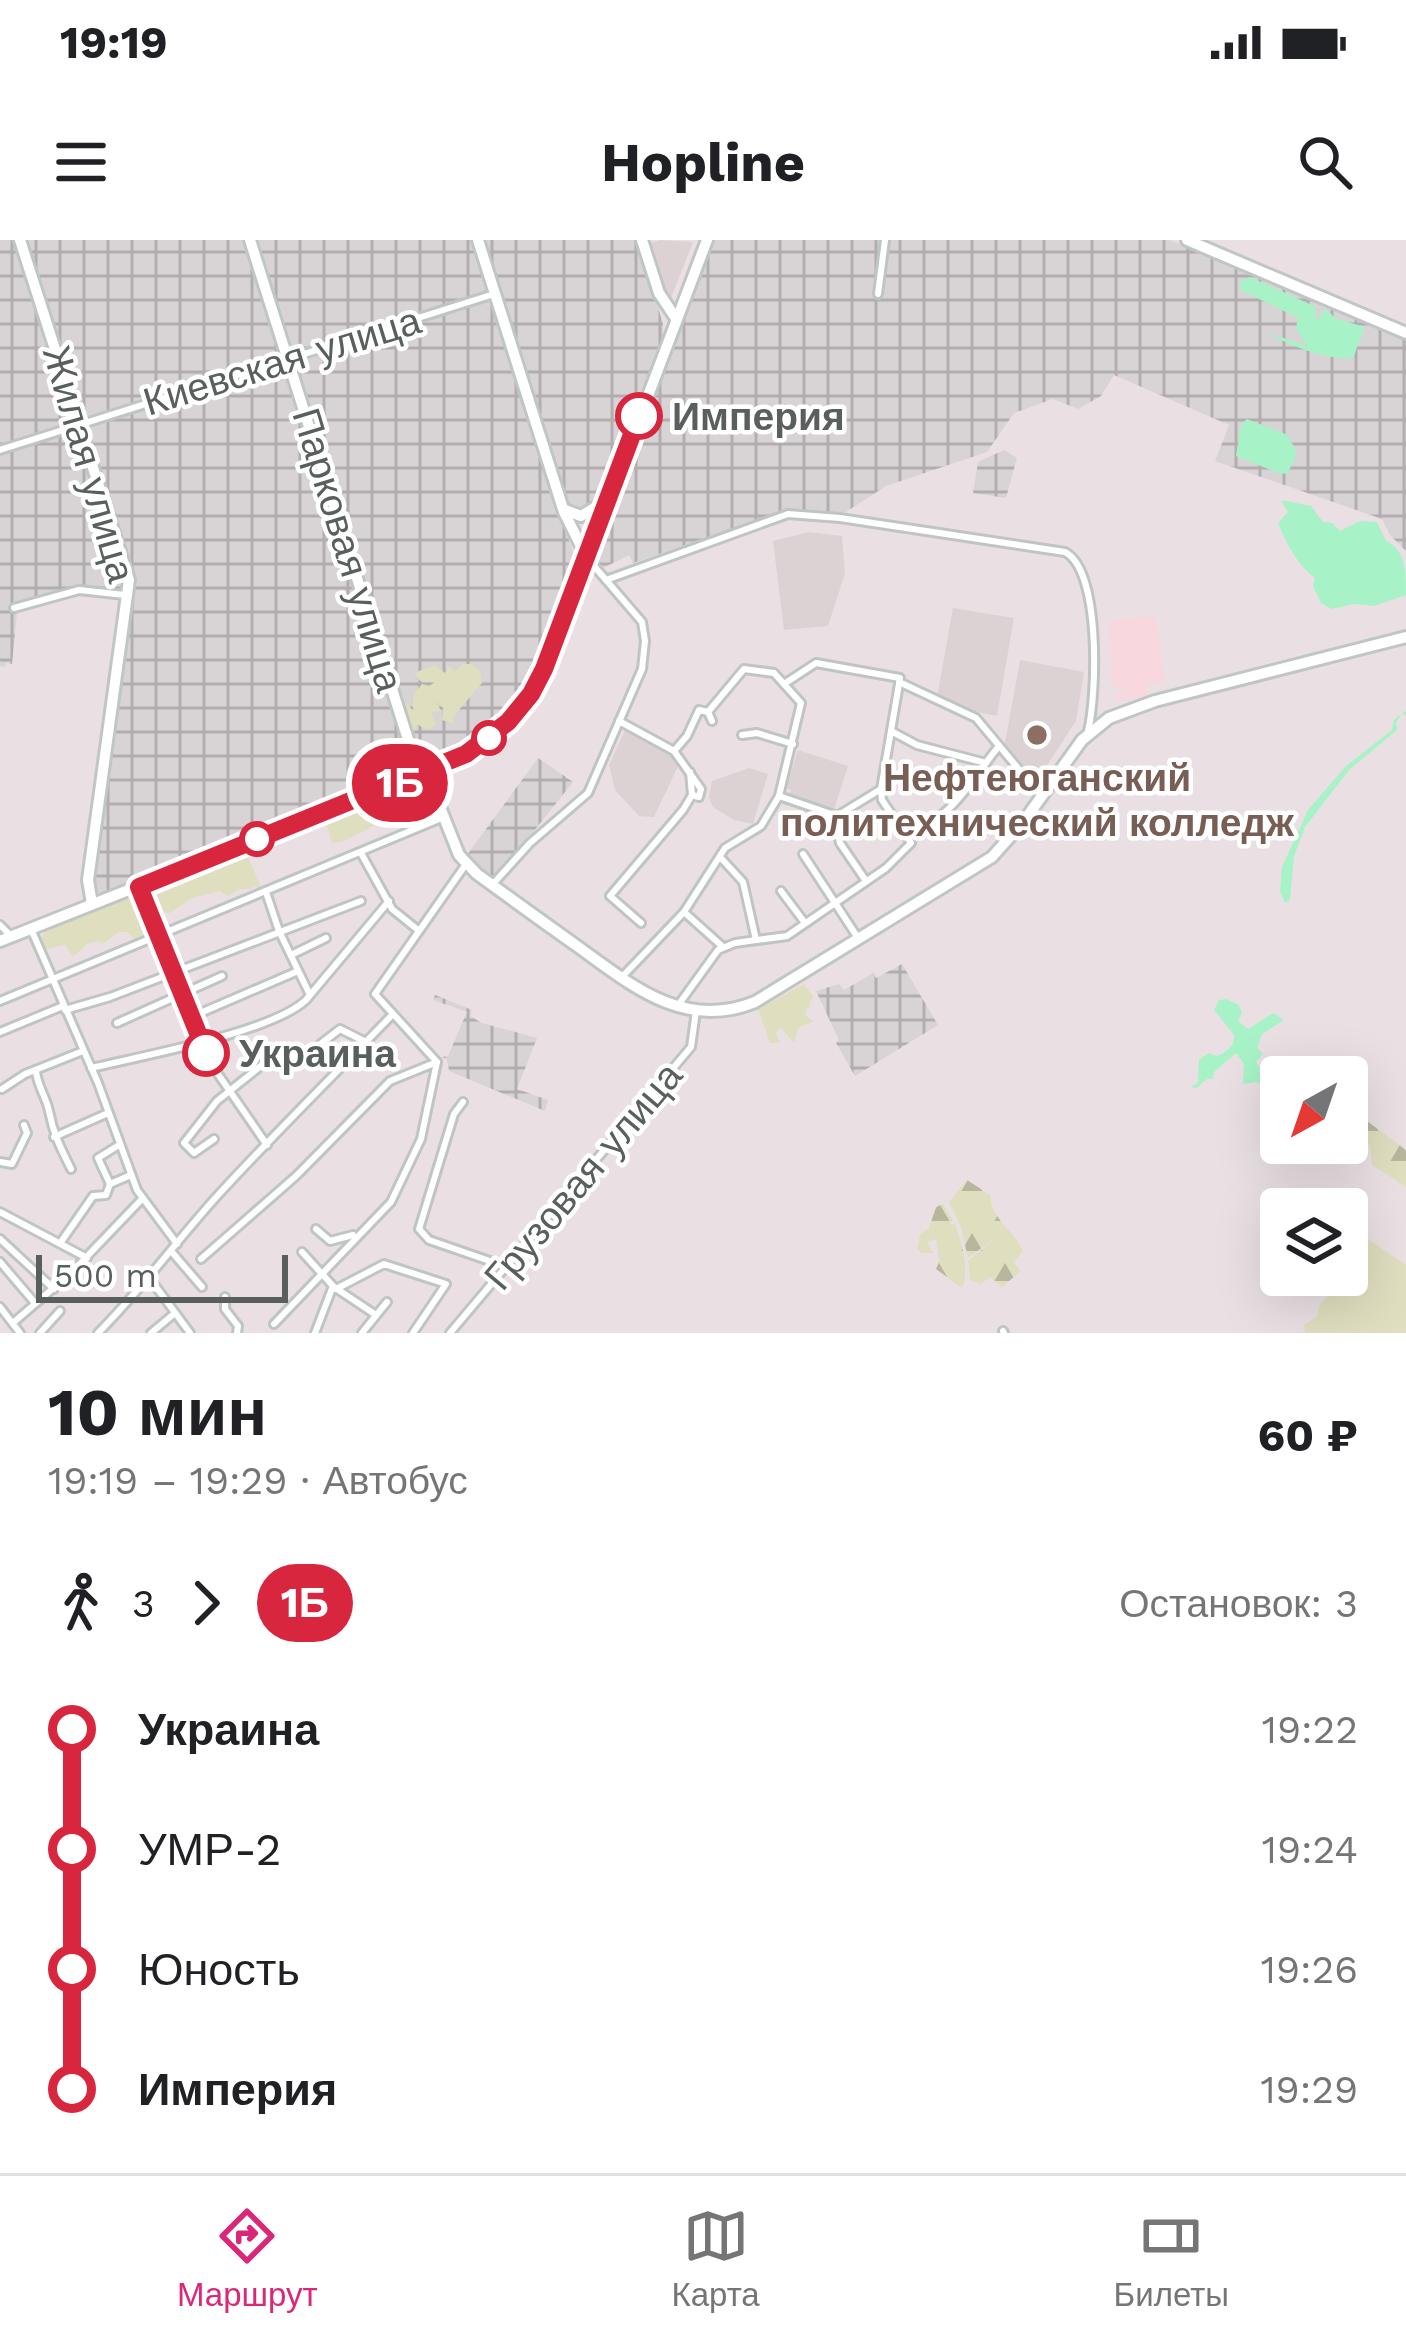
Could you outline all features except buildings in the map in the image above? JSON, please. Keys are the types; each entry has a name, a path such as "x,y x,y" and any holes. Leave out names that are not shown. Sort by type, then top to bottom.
{"main road":[{"name":"Жилая улица","path":"20,240 128,573 88,880 92,904"},
{"name":"Парковая улица","path":"250,240 400,715 466,864 650,997 696,1011"},
{"path":"478,240 562,507 576,557 575,585"},
{"path":"642,240 659,293 667,340"},
{"path":"6,939 424,773 481,745 526,700 544,669 707,240"},
{"path":"1187,240 1406,333"},
{"path":"659,293 673,303 685,291"},
{"path":"659,293 675,317"},
{"path":"562,507 581,516 608,499"},
{"path":"562,507 586,556"},
{"path":"696,1011 749,1005 985,862 1008,842 1095,723 1155,701 1406,637"},
{"path":"88,880 94,894 114,896"},
{"path":"68,914 81,903 88,880"}],"street":[{"path":"878,294 885,240"},
{"name":"Киевская улица","path":"0,449 494,294"},
{"path":"606,580 782,515 824,516 1062,550 1076,558 1083,572 1096,678 1095,723"},
{"path":"492,884 530,843 588,794 644,663 640,617 586,556"},
{"path":"14,608 79,590 128,595"},
{"path":"677,1007 723,947 782,939 891,864 911,843 882,800 881,789 900,677 816,663 784,684"},
{"path":"621,978 684,913 730,844 761,826 778,796 803,706 771,672 744,669 708,712"},
{"path":"899,682 975,717 1042,796"},
{"path":"674,751 699,710 708,712"},
{"path":"708,712 712,721"},
{"path":"619,721 674,751 702,791 699,797 692,795 610,896 641,923"},
{"path":"891,731 917,745 986,763"},
{"path":"742,735 759,733 793,744"},
{"path":"904,832 957,802 999,746"},
{"path":"778,796 834,816 881,789"},
{"path":"872,796 882,800"},
{"path":"834,816 840,843 866,881"},
{"path":"0,1001 445,817"},
{"path":"361,853 392,909 418,931"},
{"path":"802,854 860,940"},
{"path":"720,857 743,882 756,940"},
{"path":"437,1061 377,1000 376,992 466,864"},
{"path":"139,887 200,1040 267,1145"},
{"path":"782,891 806,923"},
{"path":"266,892 309,996"},
{"path":"0,1032 362,901"},
{"path":"91,1068 285,1015 309,996 389,901"},
{"path":"684,913 723,947"},
{"path":"0,925 6,939"},
{"path":"31,928 142,1199 202,1287"},
{"path":"290,956 326,938"},
{"path":"191,1017 298,971"},
{"path":"117,1023 222,976"},
{"name":"Грузовая улица","path":"450,1333 691,1047 696,1011"},
{"path":"98,1333 135,1298 148,1276 267,1145 393,1015"},
{"path":"305,1057 340,1028 366,1042"},
{"path":"214,1139 192,1154 184,1143 229,1090 282,1049"},
{"path":"2,1089 25,1074 83,1051"},
{"path":"274,1324 391,1202 421,1139 437,1061"},
{"path":"201,1259 296,1176 390,1081 437,1061"},
{"path":"36,1072 54,1137 71,1168"},
{"path":"463,1102 454,1114 419,1229 429,1240 507,1267"},
{"path":"54,1137 108,1113"},
{"path":"0,1162 12,1164 27,1133 24,1125"},
{"path":"61,1241 90,1198 106,1195 110,1184 98,1158 119,1145"},
{"path":"110,1184 131,1175"},
{"path":"14,1322 87,1258 142,1199"},
{"path":"0,1212 87,1258"},
{"path":"316,1229 331,1241 357,1234"},
{"path":"0,1239 54,1289"},
{"path":"302,1252 334,1287 376,1315"},
{"path":"0,1262 35,1304"},
{"path":"315,1333 334,1287 384,1264 446,1284 413,1333"},
{"path":"148,1276 190,1333"},
{"path":"225,1297 225,1309 238,1326 237,1333"},
{"path":"362,1333 387,1302"},
{"path":"0,1307 20,1333"},
{"path":"40,1333 60,1311"},
{"path":"152,1333 175,1313"}],"shaded area":[{"path":"0,240 16,240 124,573 125,592 88,588 17,613 12,664 5,667 0,666"},
{"path":"25,240 246,240 282,356 83,418"},
{"path":"255,240 474,240 488,290 291,354"},
{"path":"482,240 638,240 663,335 600,502 586,512 567,509"},
{"path":"713,240 1170,240 1406,340 1406,551 1382,519 1215,461 1229,425 1114,375 1101,396 1078,409 1053,399 1014,413 987,452 886,486 846,512 773,514 633,563 629,555 601,569 594,550"},
{"path":"693,242 671,298 665,293 651,243"},
{"path":"1250,277 1316,307 1316,322 1325,309 1337,319 1365,327 1353,358 1310,352 1269,333 1307,346 1296,328 1298,318 1239,289 1241,280"},
{"path":"487,301 494,304 574,556 574,570 524,696 493,727 425,764 419,758 295,363"},
{"path":"286,367 411,769 406,775 99,893 93,886 133,581 85,428"},
{"path":"1247,419 1288,435 1297,453 1288,473 1236,456 1241,425"},
{"path":"1004,450 1017,458 1006,498 973,493 978,462"},
{"path":"1281,500 1311,506 1323,522 1340,531 1360,521 1377,522 1386,541 1401,556 1406,595 1374,606 1332,609 1321,603 1313,586 1315,578 1298,560 1278,523 1288,512"},
{"path":"809,532 842,536 845,573 828,626 784,630 773,541"},
{"path":"953,608 1014,618 997,716 954,707 937,697"},
{"path":"1155,616 1166,682 1147,686 1147,696 1115,700 1115,694 1123,692 1113,687 1108,621"},
{"name":"Нефтеюганский политехнический колледж","path":"1020,660 1084,672 1076,721 1035,784 1004,748"},
{"path":"1401,714 1397,730 1349,770 1305,827 1294,856 1290,900 1285,903 1280,891 1282,867 1308,810 1346,766 1392,730"},
{"path":"625,730 671,752 680,762 654,817 639,816 615,790 609,765"},
{"path":"798,750 848,766 833,813 789,796 791,790 786,788"},
{"path":"538,758 573,782 495,880 467,855"},
{"path":"749,768 768,774 753,824 734,820 713,807 709,798 712,781"},
{"path":"902,964 938,1025 855,1076 816,991 839,984 844,990 873,973 876,978"},
{"path":"435,995 472,1010 470,1016 482,1023 537,1038 517,1089 548,1100 545,1111 449,1071 442,1057 448,1056 467,1012 433,1000"},
{"path":"1219,1000 1239,1005 1238,1021 1248,1029 1273,1013 1284,1020 1262,1034 1257,1048 1263,1054 1256,1062 1260,1084 1243,1084 1244,1064 1236,1053 1214,1072 1213,1079 1191,1087 1198,1082 1199,1060 1209,1053 1221,1054 1233,1042 1234,1035 1214,1010"}],"green space":[{"path":"463,664 480,671 482,683 453,717 454,724 442,720 443,708 435,699 441,711 431,712 436,725 427,730 417,724 415,731 408,728 401,705 408,704 413,711 413,696 422,684 435,682 420,681 414,673 435,665 445,673 449,666 455,671"},
{"path":"412,790 430,811 388,826 391,821 376,820 375,825 332,843 325,821 399,792 407,797"},
{"path":"242,851 209,865 247,855 261,887 253,885 228,896 220,891 192,898 164,912 164,917 151,916 147,898 161,888 147,894 150,887"},
{"path":"128,898 139,899 151,927 137,941 119,932 102,944 87,944 73,957 65,944 45,950 39,941 48,928"},
{"path":"804,984 813,996 805,1015 814,1021 798,1028 794,1043 780,1027 776,1033 780,1043 770,1043 758,1009"},
{"path":"1368,1122 1406,1150 1406,1187 1372,1165"},
{"path":"967,1180 990,1195 995,1211 1023,1251 1014,1263 1021,1271 1002,1287 990,1277 981,1284 970,1280 968,1261 998,1236 968,1258 949,1202"},
{"path":"943,1204 962,1248 962,1288 936,1269 936,1239 927,1242 933,1253 917,1249 920,1234 929,1228 936,1207"},
{"path":"1368,1239 1406,1265 1406,1333 1305,1333 1304,1325 1318,1316 1324,1300 1368,1296"}],"bus line":[{"name":"1Б","path":"206,1053 139,887 424,773 474,749 501,728 531,694 544,669 639,416"}],"place":[{"name":"Империя","path":"639,416"},
{"name":"Нефтеюганский политехнический колледж","path":"1037,735"},
{"name":"Украина","path":"206,1053"}]}
